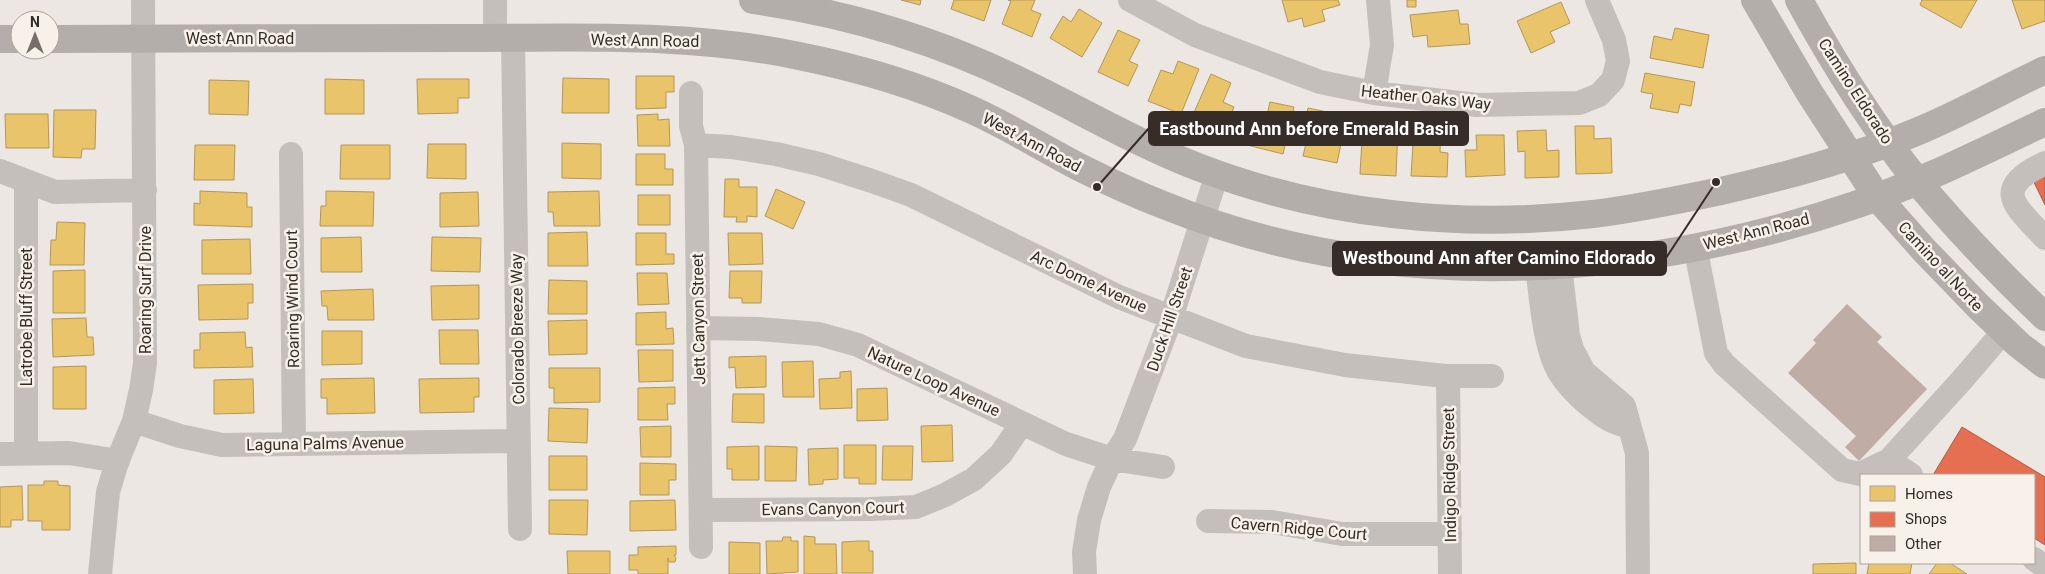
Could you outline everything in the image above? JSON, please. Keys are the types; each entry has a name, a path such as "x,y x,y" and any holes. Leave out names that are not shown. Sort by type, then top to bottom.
{"main road":[{"path":"754,0 852,19 955,53 1022,82 1142,143 1217,174 1290,195 1363,210 1442,218 1511,220 1594,214 1650,206 1768,181 1849,156 1917,132 2045,70"},
{"path":"1755,0 1774,36 1849,156"},
{"name":"Camino Eldorado","path":"1798,0 1843,75 1917,181"},
{"name":"West Ann Road","path":"60,39 504,38 681,40 719,42 793,54 868,72 967,108 1027,137 1062,158 1112,183 1203,220 1236,231 1300,248 1364,258 1436,266 1549,266 1620,259 1695,246 1789,224 1877,197 1917,181 2045,122"},
{"name":"Camino al Norte","path":"1849,156 1877,197 1924,250 2004,331 2045,365"},
{"path":"1917,181 1995,269 2045,317"}],"street":[{"name":"Roaring Surf Drive","path":"100,574 108,492 134,421 145,363 143,0"},
{"name":"Colorado Breeze Way","path":"495,0 504,38 513,128 520,441 520,529"},
{"name":"Heather Oaks Way","path":"1130,0 1195,35 1320,82 1374,93 1477,105 1579,103 1599,95 1613,80 1618,61 1614,40 1597,0"},
{"path":"1374,93 1382,45 1378,0"},
{"name":"Jett Canyon Street","path":"691,93 691,126 696,145 701,547"},
{"name":"Arc Dome Avenue","path":"696,145 731,147 776,154 819,164 911,195 1093,285 1171,318 1246,346 1346,365 1448,376 1492,376"},
{"name":"Roaring Wind Court","path":"291,154 294,444"},
{"path":"2045,163 2026,172 2014,184 2012,195 2017,208 2045,238"},
{"path":"0,171 55,192 145,190"},
{"name":"Duck Hill Street","path":"1085,574 1084,552 1089,520 1099,487 1112,459 1125,439 1171,318 1217,174"},
{"name":"Latrobe Bluff Street","path":"26,181 26,453"},
{"path":"1695,246 1716,353 1724,364 1842,470 1860,474 1888,460 2004,331"},
{"path":"1549,266 1546,325 1558,370 1575,392 1599,399 1612,423 1629,427 1637,453 1638,574"},
{"name":"Nature Loop Avenue","path":"698,328 760,328 818,334 858,346 1066,444 1112,459 1163,467"},
{"name":"Indigo Ridge Street","path":"1448,376 1450,574"},
{"name":"Laguna Palms Avenue","path":"134,421 180,436 213,443 294,444 520,441"},
{"name":"Evans Canyon Court","path":"701,510 916,507 945,495 974,479 1001,454 1022,423"},
{"path":"0,454 69,453 118,461"},
{"path":"1888,460 1909,474"},
{"name":"Cavern Ridge Court","path":"1208,521 1272,522 1342,534 1450,534"}],"building: Homes":[{"path":"901,0 921,0 920,5"},
{"path":"954,0 991,0 984,21 951,9"},
{"path":"1008,0 1035,0 1031,10 1041,14 1032,37 1002,24 1011,1"},
{"path":"1282,0 1338,0 1340,5 1322,10 1325,21 1304,27 1302,18 1288,22"},
{"path":"1407,0 1416,0 1416,7 1407,7"},
{"path":"1922,0 1977,0 1961,28 1920,5"},
{"path":"2012,0 2045,0 2045,21 2022,29"},
{"path":"1561,2 1570,23 1550,32 1555,42 1531,53 1517,21"},
{"path":"1079,9 1102,23 1082,57 1050,38 1063,16 1071,22"},
{"path":"1458,10 1460,24 1468,24 1470,44 1428,47 1427,35 1413,37 1410,15"},
{"path":"1675,28 1709,35 1703,68 1650,58 1654,36 1672,40"},
{"path":"1118,30 1140,40 1129,61 1138,65 1128,86 1098,72"},
{"path":"1178,61 1199,69 1181,114 1148,101 1161,70 1173,74"},
{"path":"1645,73 1695,82 1691,106 1680,104 1678,113 1650,108 1653,94 1641,92"},
{"path":"1211,74 1231,83 1223,102 1234,107 1225,128 1215,124 1210,135 1188,126"},
{"path":"636,76 674,76 674,92 666,92 666,108 636,109"},
{"path":"563,78 609,79 609,113 562,113"},
{"path":"325,79 364,80 364,114 325,114"},
{"path":"417,79 469,79 469,98 458,98 458,113 418,114"},
{"path":"209,80 249,81 248,115 209,114"},
{"path":"1270,102 1294,107 1283,154 1247,145 1255,112 1267,115"},
{"path":"1308,108 1337,114 1332,137 1342,139 1337,163 1303,156 1309,131 1303,130"},
{"path":"54,110 96,110 95,149 82,149 81,158 53,157"},
{"path":"5,114 48,114 49,148 6,148"},
{"path":"658,114 658,120 669,119 670,146 638,146 637,115"},
{"path":"1575,126 1594,126 1594,139 1611,138 1612,173 1576,174"},
{"path":"1378,127 1398,128 1396,176 1360,174 1362,139 1377,140"},
{"path":"1414,128 1441,129 1440,152 1448,153 1447,177 1411,176"},
{"path":"1546,130 1547,151 1559,150 1559,177 1525,178 1525,151 1518,152 1517,131"},
{"path":"1476,135 1504,135 1505,175 1466,177 1465,150 1477,150"},
{"path":"562,143 601,144 601,179 562,178"},
{"path":"428,144 466,144 466,179 427,178"},
{"path":"195,145 235,145 234,180 194,180"},
{"path":"341,145 390,145 390,179 340,179"},
{"path":"636,154 665,154 665,169 673,169 673,185 636,185"},
{"path":"725,179 739,179 739,187 757,187 757,217 747,216 747,222 736,222 737,217 724,217"},
{"path":"776,189 805,202 793,229 765,216"},
{"path":"200,191 247,193 247,207 252,207 252,227 194,225 194,203 200,204"},
{"path":"326,191 374,192 373,226 320,226 321,206 326,206"},
{"path":"599,191 600,226 554,226 553,212 548,212 548,192"},
{"path":"478,192 479,226 440,227 440,193"},
{"path":"638,195 670,195 670,225 638,225"},
{"path":"57,222 85,223 84,265 50,265 51,240 56,240"},
{"path":"587,232 588,266 548,266 548,233"},
{"path":"636,233 666,233 666,254 674,254 674,264 636,265"},
{"path":"728,233 762,233 763,264 729,265"},
{"path":"361,237 362,272 321,272 321,238"},
{"path":"432,237 481,238 480,272 431,271"},
{"path":"250,239 251,274 202,274 202,240"},
{"path":"85,270 85,313 53,313 53,271"},
{"path":"730,271 762,271 761,303 742,303 742,298 729,298"},
{"path":"637,273 667,273 669,304 638,305"},
{"path":"549,280 587,281 587,314 548,314"},
{"path":"253,284 253,303 248,303 248,319 199,320 198,285"},
{"path":"479,285 479,319 432,320 431,286"},
{"path":"373,289 374,320 328,320 327,306 322,306 321,291"},
{"path":"666,312 666,329 673,328 674,344 636,345 636,313"},
{"path":"86,318 87,337 93,337 94,355 53,357 52,319"},
{"path":"587,320 587,354 549,355 548,321"},
{"path":"439,330 478,330 479,364 440,364"},
{"path":"322,331 362,331 362,364 322,365"},
{"path":"245,332 246,348 252,347 253,367 194,368 194,350 200,350 200,333"},
{"path":"638,350 673,350 673,381 639,382"},
{"path":"766,356 766,387 736,388 735,367 729,368 729,357"},
{"path":"813,361 814,397 783,397 782,362"},
{"path":"86,366 86,409 53,409 53,367"},
{"path":"549,368 600,368 600,402 554,403 554,388 549,388"},
{"path":"851,371 852,408 820,409 819,379 840,378 840,372"},
{"path":"374,378 375,413 327,414 327,398 321,398 321,379"},
{"path":"479,378 479,397 474,397 474,412 420,413 419,379"},
{"path":"253,379 254,413 214,414 214,380"},
{"path":"675,387 675,404 667,404 668,420 638,420 638,388"},
{"path":"887,388 888,420 857,421 857,389"},
{"path":"733,394 764,394 764,423 732,422"},
{"path":"549,408 588,409 587,443 548,441"},
{"path":"952,425 953,461 922,462 921,426"},
{"path":"671,426 671,457 641,457 640,427"},
{"path":"844,445 876,445 876,484 859,484 859,478 844,478"},
{"path":"759,446 759,480 732,480 732,469 727,469 727,447"},
{"path":"765,446 797,447 796,481 765,481"},
{"path":"883,446 913,446 912,480 882,480"},
{"path":"838,448 838,479 823,480 823,484 809,485 808,449"},
{"path":"549,456 587,456 587,490 549,490"},
{"path":"640,463 676,464 676,480 669,480 669,495 640,495"},
{"path":"44,481 58,481 58,485 70,486 70,530 42,530 42,521 28,521 28,485 44,485"},
{"path":"22,486 23,520 11,520 11,527 0,527 0,487"},
{"path":"549,500 588,500 587,535 549,534"},
{"path":"675,500 676,530 630,531 630,501"},
{"path":"804,536 815,537 815,544 836,544 837,574 804,574"},
{"path":"783,537 791,537 791,541 798,541 798,572 767,574 766,541 782,541"},
{"path":"869,541 869,551 873,551 873,573 842,573 842,542"},
{"path":"729,542 760,543 760,574 729,574"},
{"path":"676,546 675,562 669,562 668,558 668,574 638,574 638,570 629,570 629,555 638,555 638,547"},
{"path":"567,551 610,551 610,574 568,574"},
{"path":"1856,563 1856,574 1813,574 1813,564"},
{"path":"1869,564 1912,564 1910,574 1867,574"},
{"path":"1936,564 1952,564 1967,574 1929,574"}],"building: Shops":[{"path":"2045,170 2045,205 2031,176"},
{"path":"1962,427 2045,477 2045,545 2035,539 2035,474 1934,474"}],"building: Other":[{"path":"1847,304 1882,337 1877,342 1927,389 1859,461 1845,447 1856,436 1788,373 1816,343 1813,340"}],"place":[{"name":"Westbound Ann after Camino Eldorado","path":"1716,182"},
{"name":"Eastbound Ann before Emerald Basin","path":"1097,187"}]}
